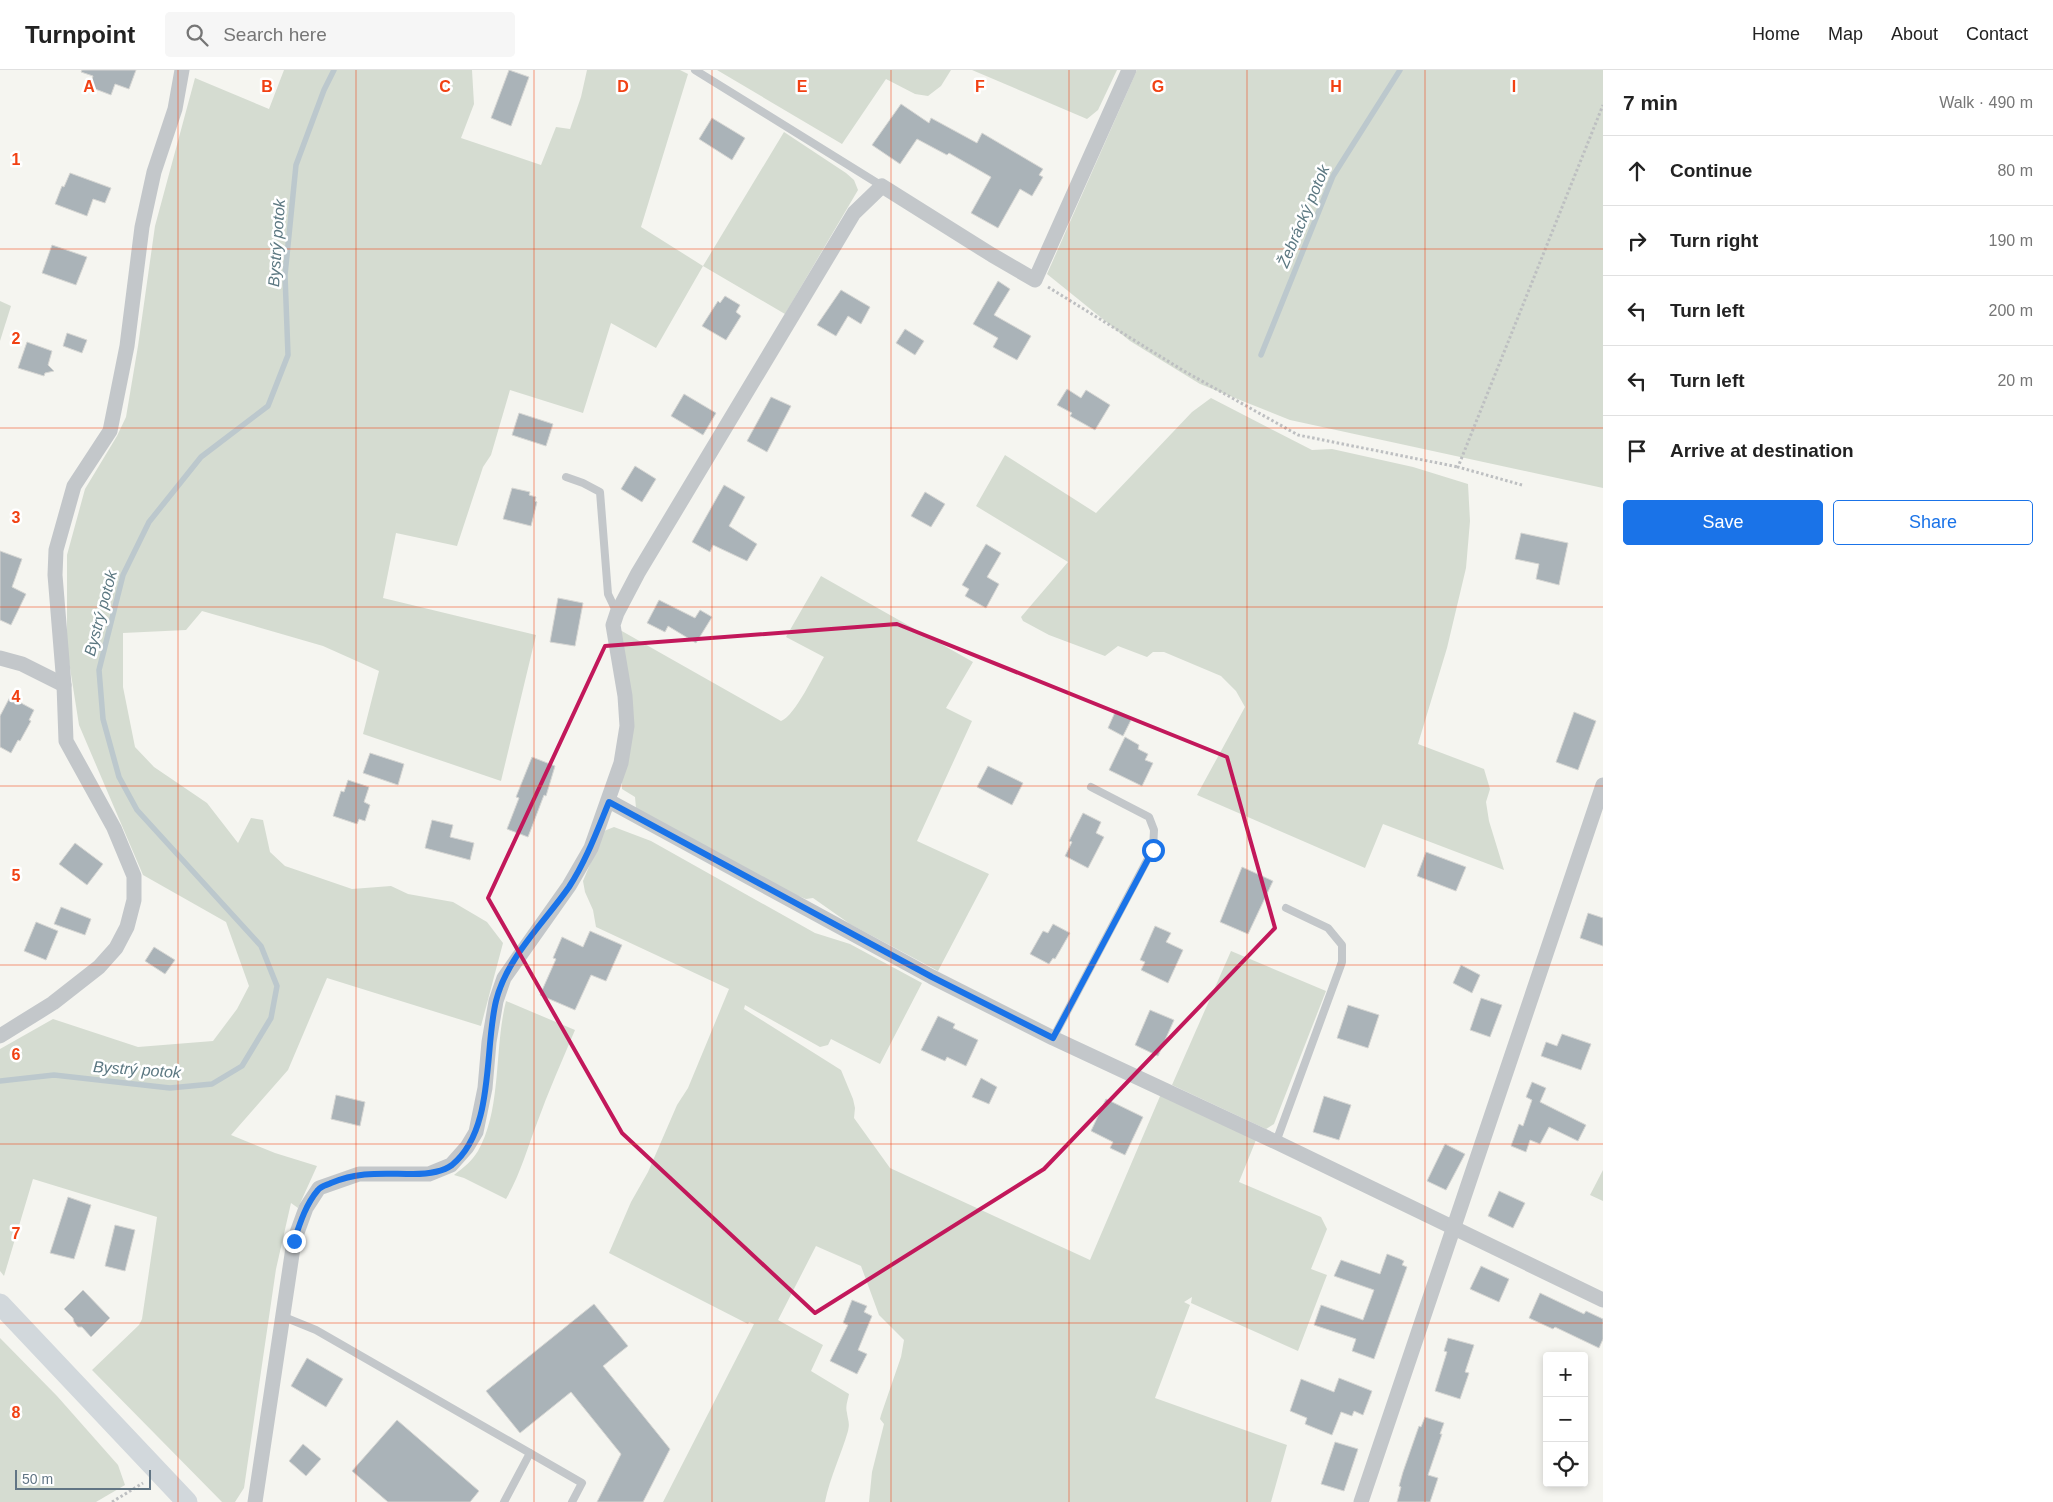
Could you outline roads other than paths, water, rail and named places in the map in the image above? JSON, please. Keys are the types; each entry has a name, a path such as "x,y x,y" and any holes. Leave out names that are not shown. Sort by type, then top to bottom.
{"main road":[{"path":"0,1304 187,1502"}],"street":[{"path":"0,1036 53,1003 99,967 116,948 128,927 134,900 134,876 114,828 66,741 64,685 55,575 56,550 74,486 110,431 128,346 142,227 154,172 175,109 182,70"},
{"path":"256,1502 294,1241 306,1208 319,1188 359,1174 429,1174 451,1165 467,1147 476,1132 481,1110 495,1009 504,978 569,886 591,848 609,802 621,763 626,726 624,696 613,625 617,613 638,573 854,213 882,186 1035,280 1129,70"},
{"path":"0,658 22,664 64,685"},
{"path":"1361,1502 1603,786"},
{"path":"609,802 932,977 1053,1038 1276,1142 1603,1300"}],"lane":[{"path":"695,70 882,186"},
{"path":"566,477 583,482 600,492 608,594 617,613"},
{"path":"1053,1038 1153,850 1154,830 1149,817 1091,787"},
{"path":"1276,1142 1342,962 1342,944 1328,928 1286,908"},
{"path":"284,1317 316,1330 582,1483 572,1502"},
{"path":"504,1502 530,1453"}],"waterway":[{"name":"Bystrý potok","path":"0,1081 54,1075 170,1088 212,1084 242,1066 271,1018 277,986 261,946 137,810 119,777 103,719 99,670 123,575 149,522 201,457 268,406 288,355 285,275 296,165 324,90 334,70"},
{"name":"Žebrácký potok","path":"1261,355 1333,176 1400,70"}]}
